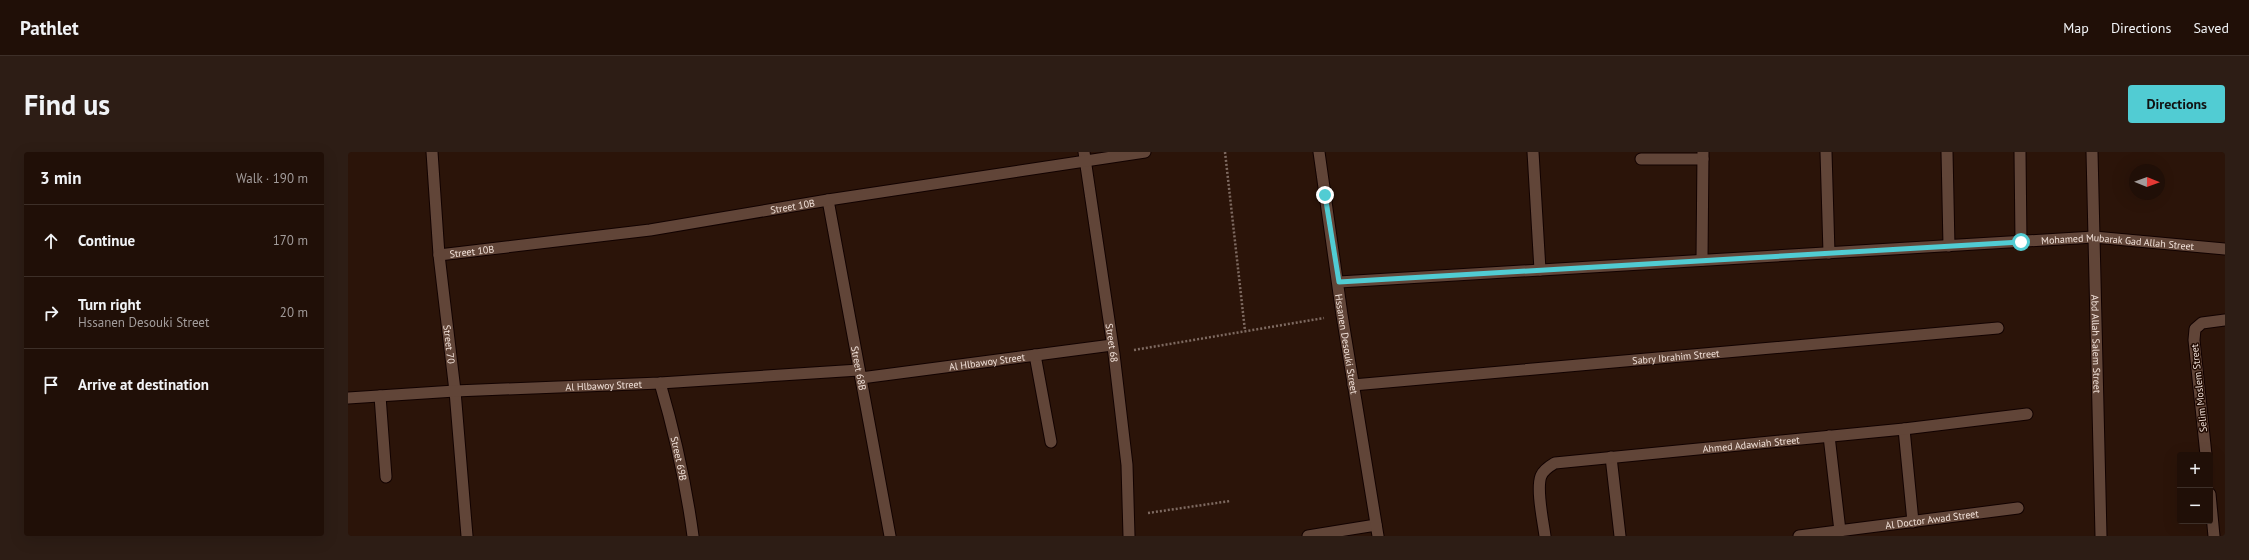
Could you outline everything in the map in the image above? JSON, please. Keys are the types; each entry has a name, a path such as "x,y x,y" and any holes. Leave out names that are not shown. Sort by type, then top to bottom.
{"street":[{"name":"Street 70","path":"432,152 439,255 455,391 467,536"},
{"name":"Street 10B","path":"439,255 650,230 1084,157 1145,152"},
{"name":"Hssanen Desouki Street","path":"1319,152 1339,282 1342,315 1377,530"},
{"path":"1533,152 1540,270"},
{"path":"1826,152 1829,253"},
{"path":"1947,152 1949,246"},
{"path":"2020,152 2021,242"},
{"name":"Abd Allah Salem Street","path":"2092,152 2101,536"},
{"path":"1641,159 1703,156 1702,260"},
{"name":"Street 68","path":"1084,157 1113,350 1127,466 1129,536"},
{"name":"Street 68B","path":"828,200 890,536"},
{"name":"Mohamed Mubarak Gad Allah Street","path":"1339,282 2094,237 2225,249"},
{"name":"Selim Moslem Street","path":"2206,452 2194,340 2195,329 2202,323 2225,320"},
{"name":"Sabry Ibrahim Street","path":"1353,384 1998,328"},
{"name":"Al Hlbawoy Street","path":"348,398 455,391 860,374 1035,356 1113,350"},
{"path":"1035,356 1051,442"},
{"name":"Street 69B","path":"660,383 674,431 688,495 693,536"},
{"path":"380,396 386,477"},
{"name":"Ahmed Adawiah Street","path":"1545,536 1540,484 1541,475 1547,468 1555,463 1904,429 2027,414"},
{"path":"1904,429 1913,522"},
{"path":"1829,436 1840,531"},
{"path":"1611,458 1620,536"},
{"name":"Al Doctor Awad Street","path":"1799,536 2018,508"},
{"path":"2213,524 2214,536"},
{"path":"1308,536 1377,530"}],"path":[{"path":"1225,152 1245,331"},
{"path":"1113,350 1342,315"},
{"path":"1128,516 1230,500"}],"route":[{"path":"1325,195 1339,282 2021,242"}]}
